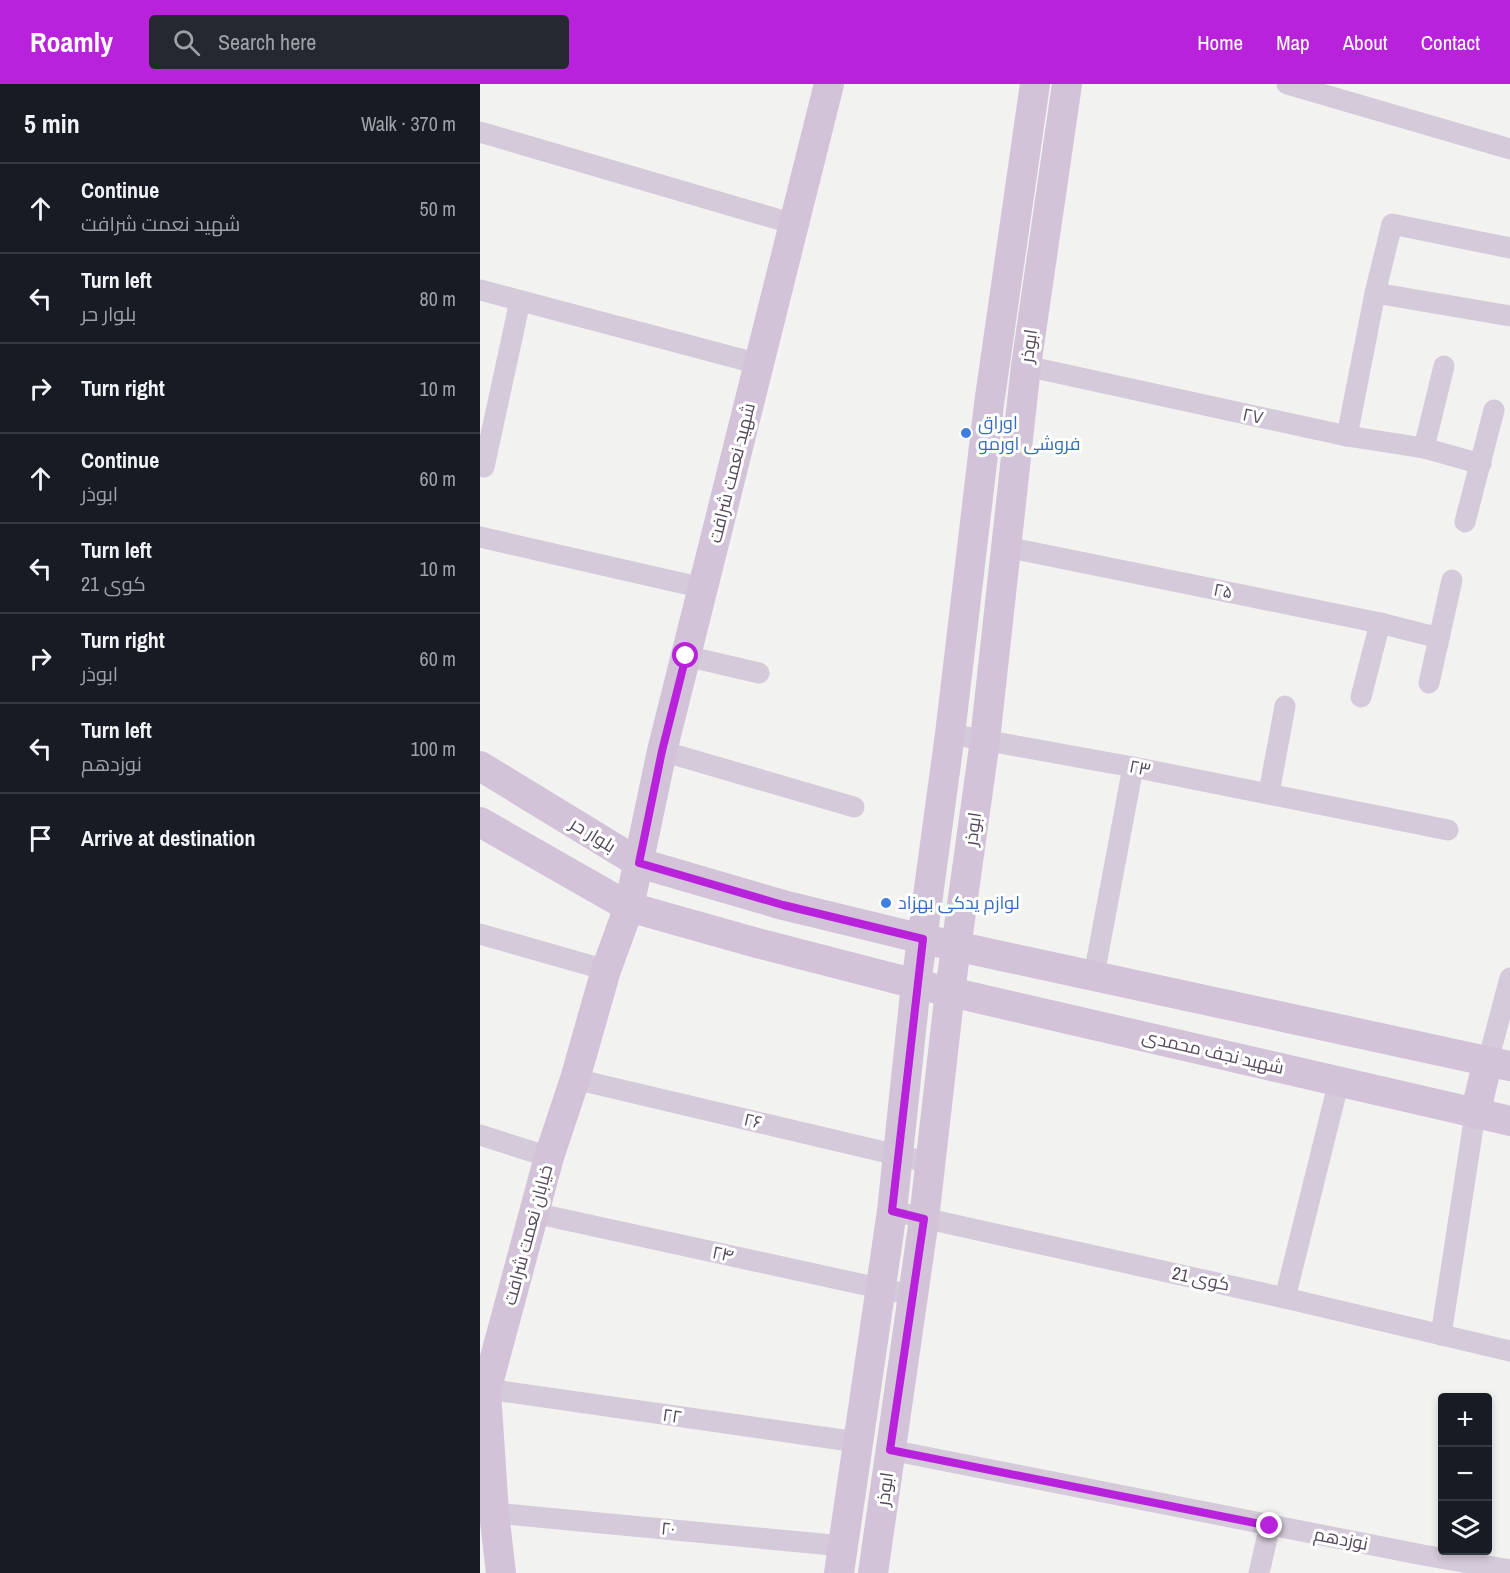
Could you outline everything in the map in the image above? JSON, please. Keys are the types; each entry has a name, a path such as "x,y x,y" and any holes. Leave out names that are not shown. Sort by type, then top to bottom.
{"main road":[{"name":"شهید نعمت شرافت","path":"629,907 662,751 829,84"},
{"name":"ابوذر","path":"841,1559 892,1211 916,984 950,734 989,404 1035,84"},
{"name":"ابوذر","path":"873,1573 911,1295 924,1219 950,991 985,740 1020,409 1067,84"},
{"path":"989,404 1020,409"},
{"name":"بلوار حر","path":"480,766 639,863 783,905 923,939"},
{"path":"480,822 629,907 916,984"},
{"name":"خیابان نعمت شرافت","path":"501,1573 483,1389 549,1157 575,1079 606,970 629,907"},
{"path":"923,939 1499,1064 1475,1114"},
{"name":"شهید نجف محمدی","path":"916,984 1510,1121"}],"street":[{"path":"1287,84 1510,149"},
{"path":"480,132 794,224"},
{"path":"1347,436 1375,293 1392,224 1510,248"},
{"path":"480,290 759,364"},
{"path":"1375,293 1510,316"},
{"path":"484,467 520,300"},
{"name":"۲۷","path":"1026,366 1347,436 1424,448 1481,464"},
{"path":"1424,448 1444,366"},
{"path":"1466,522 1494,410"},
{"path":"480,537 703,588"},
{"name":"۲۵","path":"1006,547 1380,623 1439,638"},
{"path":"1429,683 1452,580"},
{"path":"1361,697 1380,623"},
{"path":"686,656 759,673"},
{"path":"1269,793 1285,706"},
{"name":"۲۳","path":"950,734 1269,793 1448,830"},
{"path":"662,751 855,807"},
{"path":"1094,975 1133,767"},
{"path":"480,934 606,970"},
{"path":"1499,1064 1510,978"},
{"name":"۲۶","path":"575,1079 931,1163"},
{"path":"1284,1298 1339,1081"},
{"path":"1441,1335 1475,1114"},
{"path":"480,1135 549,1157"},
{"name":"کوی 21","path":"892,1211 1510,1351"},
{"name":"۲۴","path":"534,1213 911,1295"},
{"name":"۲۲","path":"483,1389 857,1442"},
{"name":"نوزدهم","path":"890,1450 1270,1526 1421,1564 1510,1570"},
{"name":"۲۰","path":"494,1513 841,1559"},
{"path":"1259,1573 1270,1526"}],"place":[{"name":"اوراق فروشی اورمو","path":"966,433"},
{"name":"لوازم یدکی بهزاد","path":"886,903"}],"route":[{"path":"686,656 662,751 639,863 783,905 923,939 916,984 892,1211 924,1219 890,1450 1270,1526"}]}
